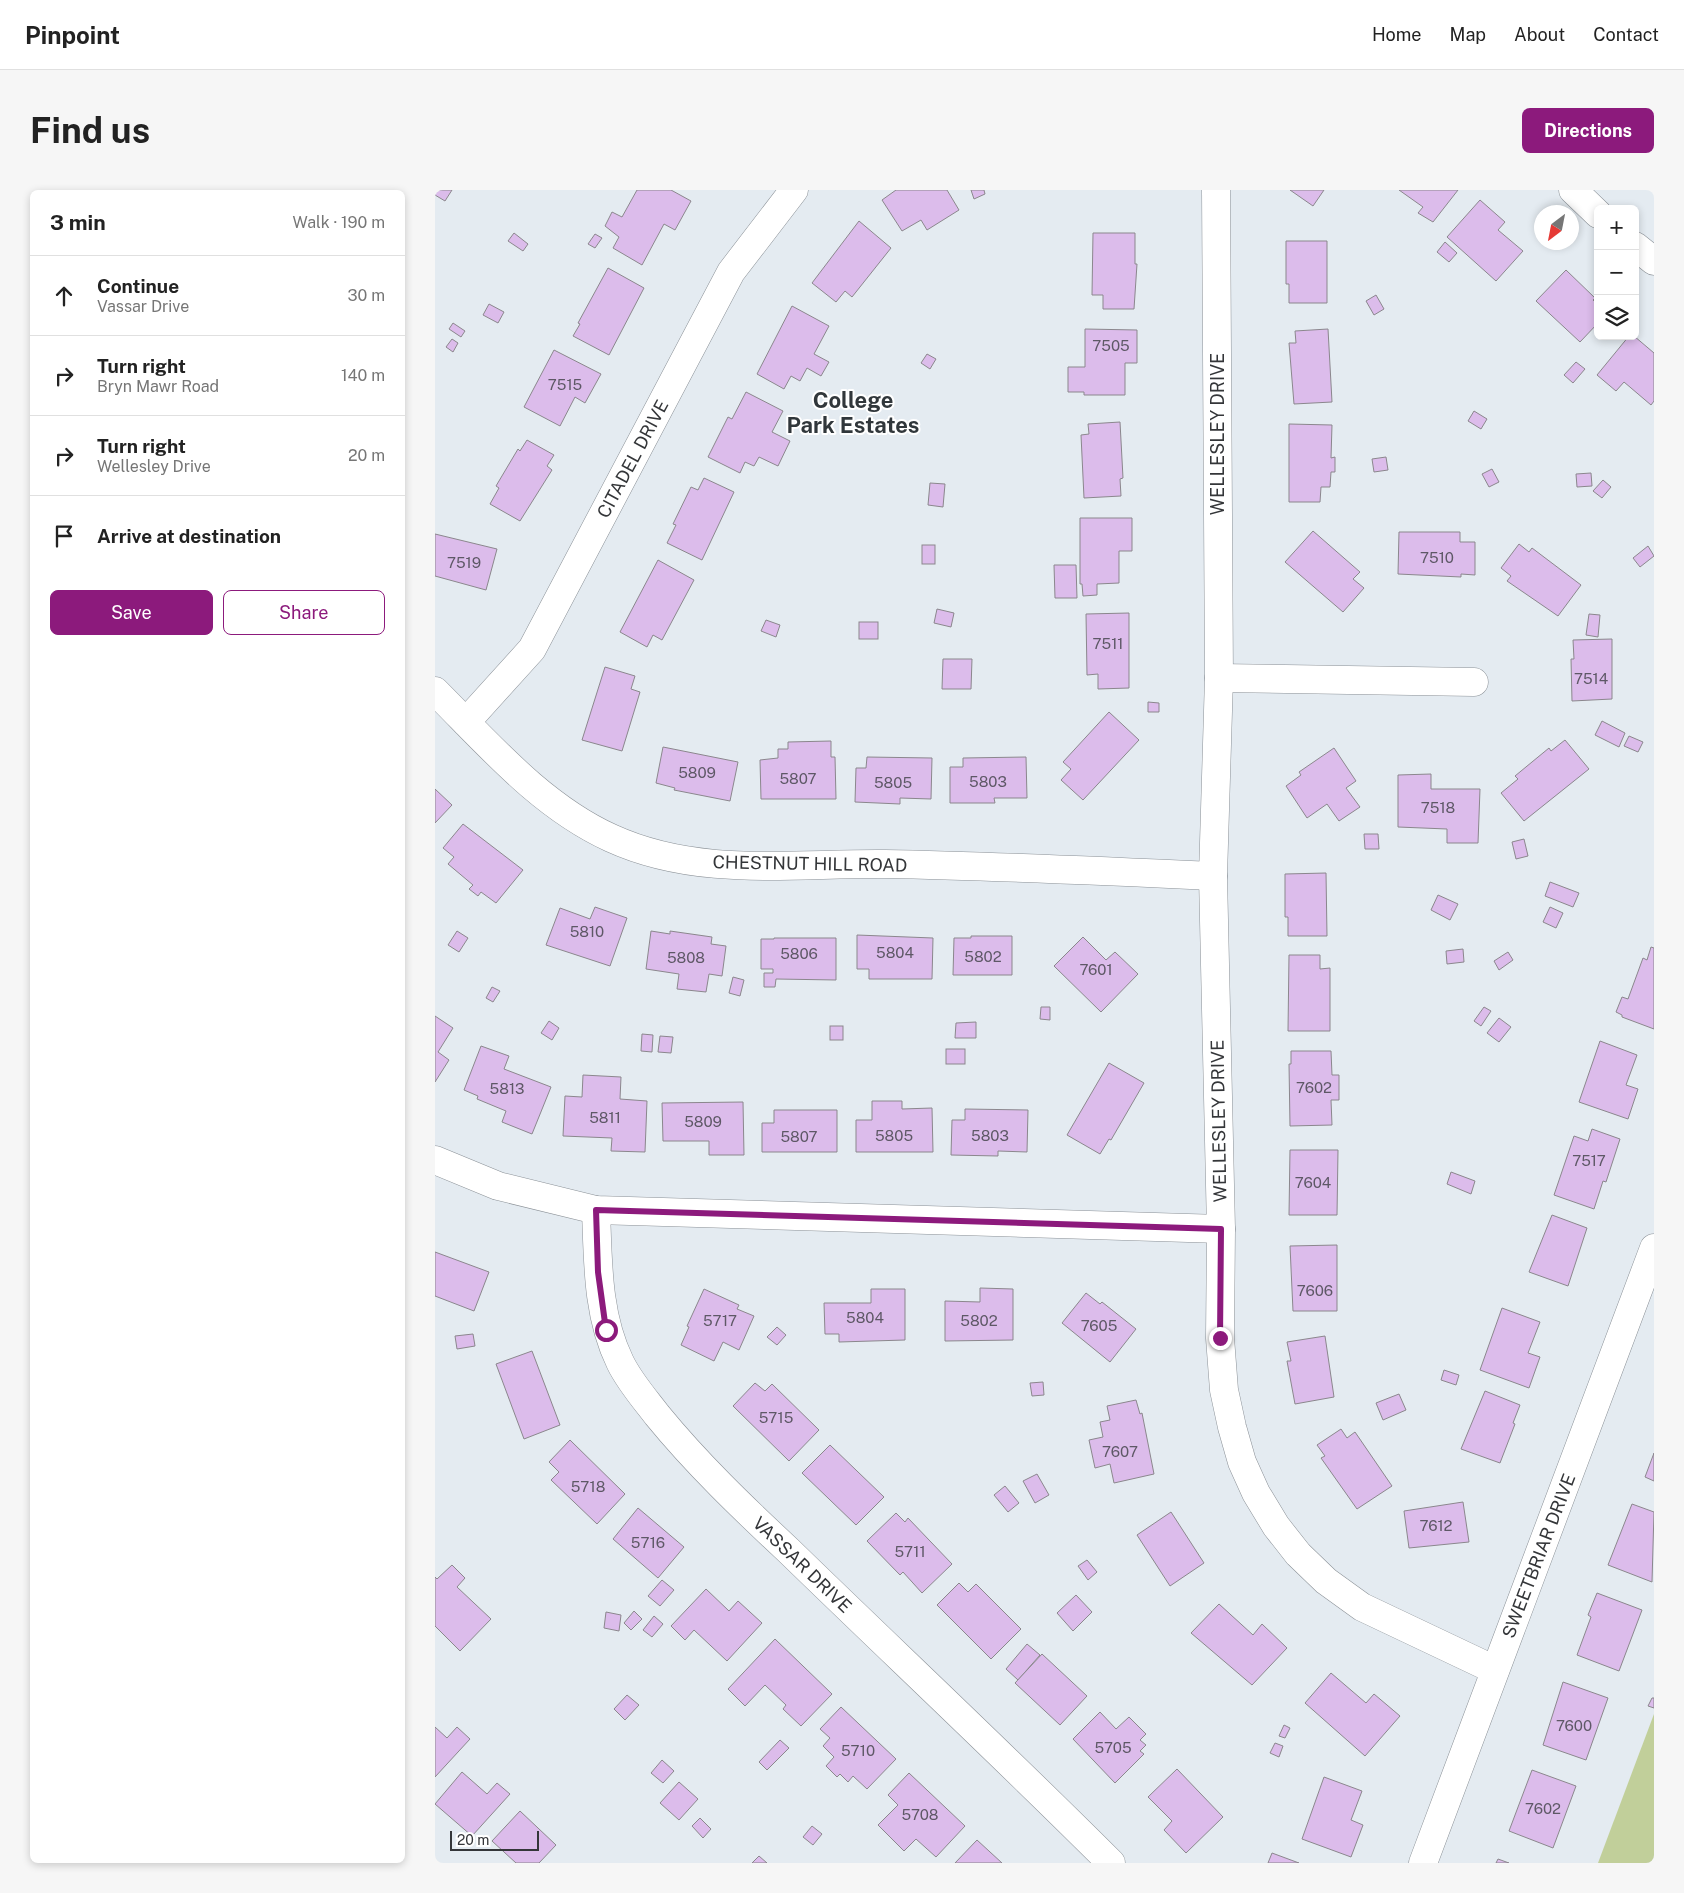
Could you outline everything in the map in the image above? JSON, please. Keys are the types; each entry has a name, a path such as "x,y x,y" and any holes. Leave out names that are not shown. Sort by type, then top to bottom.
{"street":[{"name":"CITADEL DRIVE","path":"466,722 532,649 731,272 794,190"},
{"name":"WELLESLEY DRIVE","path":"1216,190 1219,678 1213,876 1221,1229 1220,1338 1224,1390 1242,1462 1256,1493 1276,1526 1298,1554 1326,1581 1362,1607 1495,1670"},
{"path":"1573,190 1594,210"},
{"path":"1639,249 1654,261"},
{"path":"1219,678 1474,682"},
{"name":"CHESTNUT HILL ROAD","path":"435,691 507,765 585,826 641,850 682,861 741,867 824,863 980,866 1213,876"},
{"path":"435,1160 498,1186 596,1210 1221,1229"},
{"name":"VASSAR DRIVE","path":"596,1210 598,1272 606,1330 621,1364 639,1393 676,1439 740,1504 1017,1769 1111,1863"},
{"name":"SWEETBRIAR DRIVE","path":"1423,1863 1654,1248"}],"green space":[{"path":"1654,1714 1654,1863 1598,1863"}],"building":[{"path":"435,190 452,190 445,201 435,195"},
{"path":"637,190 671,190 691,201 675,230 664,224 642,265 613,248 619,237 605,226 612,212 622,217"},
{"path":"896,190 947,190 959,210 927,230 921,220 902,231 882,200"},
{"path":"971,190 984,190 985,194 974,199"},
{"path":"1290,190 1324,190 1313,206"},
{"path":"1399,190 1458,190 1433,222 1418,213 1423,207"},
{"path":"1480,200 1505,222 1498,230 1523,251 1496,281 1447,237"},
{"path":"859,221 891,248 852,297 845,291 836,302 812,283"},
{"path":"514,233 528,244 523,251 508,241"},
{"path":"1093,233 1135,233 1135,264 1137,264 1134,309 1103,309 1103,295 1092,295"},
{"path":"595,234 602,238 595,248 588,244"},
{"path":"1286,241 1327,241 1327,303 1289,303 1289,284 1286,284"},
{"path":"1445,242 1457,253 1449,262 1437,252"},
{"path":"608,268 644,288 609,355 573,336 580,324 578,323"},
{"path":"1566,270 1594,297 1594,327 1580,342 1536,301"},
{"path":"1376,295 1384,309 1374,315 1366,301"},
{"path":"489,304 504,312 498,323 483,315"},
{"path":"792,306 829,326 814,354 829,362 821,376 807,368 800,381 791,376 784,389 757,374"},
{"path":"453,323 465,331 461,337 449,329"},
{"path":"1085,329 1137,330 1137,363 1125,363 1125,395 1084,395 1084,392 1068,392 1068,367 1085,367"},
{"path":"1328,329 1332,402 1294,404 1289,343 1296,343 1295,331"},
{"path":"452,339 458,343 453,352 446,347"},
{"path":"1626,340 1639,340 1654,353 1654,401 1651,405 1624,382 1616,391 1597,375"},
{"path":"554,350 601,374 585,403 575,397 560,426 524,407"},
{"path":"927,354 936,359 930,369 921,363"},
{"path":"1576,362 1585,369 1573,383 1564,375"},
{"path":"746,392 783,411 772,432 790,441 778,466 759,457 754,466 745,462 740,473 708,457 728,417 732,419"},
{"path":"1474,411 1487,419 1481,429 1468,421"},
{"path":"1120,422 1123,478 1120,479 1121,496 1084,498 1081,435 1089,434 1088,424"},
{"path":"1289,424 1332,425 1331,458 1335,457 1335,472 1331,472 1330,487 1321,487 1320,502 1289,502"},
{"path":"527,440 554,455 547,466 552,470 520,521 490,504 499,488 496,486 518,449 520,451"},
{"path":"1386,457 1388,470 1374,472 1372,459"},
{"path":"1492,469 1499,482 1489,487 1482,474"},
{"path":"1591,473 1592,486 1577,487 1576,474"},
{"path":"704,478 734,492 702,560 667,543 676,525 673,524 691,487 698,490"},
{"path":"1603,480 1611,487 1602,498 1593,491"},
{"path":"930,483 945,484 943,507 928,505"},
{"path":"1080,518 1132,518 1132,551 1119,551 1119,583 1097,584 1097,595 1083,596 1082,584 1080,584"},
{"path":"1313,531 1360,572 1353,579 1364,588 1343,612 1285,562"},
{"path":"1399,532 1460,532 1460,542 1475,542 1475,575 1461,574 1461,577 1398,574"},
{"path":"435,534 497,549 486,590 435,576"},
{"path":"1519,544 1529,552 1532,548 1581,585 1558,616 1507,581 1511,576 1501,568"},
{"path":"922,545 935,545 935,564 922,564"},
{"path":"1648,546 1654,556 1640,567 1633,558"},
{"path":"658,560 694,580 662,640 653,635 647,647 620,632"},
{"path":"1054,565 1076,565 1077,598 1055,598"},
{"path":"937,609 954,613 951,627 934,623"},
{"path":"1129,613 1129,688 1098,689 1098,674 1087,675 1086,614"},
{"path":"1589,614 1600,615 1598,637 1586,635"},
{"path":"766,620 780,625 776,637 761,631"},
{"path":"859,622 878,622 878,639 859,639"},
{"path":"1612,639 1612,699 1572,701 1571,659 1574,659 1573,640"},
{"path":"943,659 972,659 971,689 942,689"},
{"path":"605,667 635,676 631,689 640,692 622,751 582,740"},
{"path":"1148,702 1159,703 1159,712 1148,712"},
{"path":"1109,712 1139,740 1083,800 1061,780 1071,769 1063,762"},
{"path":"1602,721 1625,733 1619,747 1595,735"},
{"path":"1629,736 1643,742 1638,752 1624,746"},
{"path":"1565,740 1589,769 1524,821 1501,793 1518,779 1515,776 1549,748 1551,751"},
{"path":"831,741 831,757 835,757 836,799 761,799 760,760 778,758 778,749 788,749 788,742"},
{"path":"663,747 738,762 730,801 674,790 675,788 656,783"},
{"path":"1334,748 1356,781 1346,788 1360,807 1339,821 1327,804 1307,818 1286,786 1301,775 1299,772"},
{"path":"867,757 932,758 931,799 900,798 900,804 855,802 856,768 866,768"},
{"path":"1026,757 1027,798 994,798 995,803 950,803 950,767 963,767 963,758"},
{"path":"1431,774 1431,789 1480,789 1478,843 1447,843 1447,829 1398,827 1398,775"},
{"path":"435,789 452,805 435,823"},
{"path":"463,824 523,870 496,903 481,892 478,896 469,889 473,885 448,864 454,857 443,848"},
{"path":"1364,834 1378,834 1379,849 1365,849"},
{"path":"1524,839 1528,856 1516,859 1512,842"},
{"path":"1326,873 1327,936 1288,936 1288,917 1285,917 1285,874"},
{"path":"1550,882 1579,893 1573,907 1545,896"},
{"path":"1438,895 1458,904 1450,920 1431,910"},
{"path":"595,907 627,918 610,966 546,945 560,908 590,919"},
{"path":"1550,907 1563,913 1556,928 1543,922"},
{"path":"457,931 468,938 459,952 448,945"},
{"path":"651,931 670,934 670,931 712,937 711,944 726,946 722,976 709,974 706,992 677,989 679,974 646,969"},
{"path":"857,935 933,938 932,979 869,979 869,969 857,969"},
{"path":"971,936 1012,936 1012,975 953,975 954,938 971,938"},
{"path":"1083,937 1106,960 1115,952 1138,974 1101,1012 1054,966"},
{"path":"836,938 836,980 776,979 775,987 764,987 764,973 773,973 773,969 761,969 761,939"},
{"path":"1651,947 1654,948 1654,1029 1622,1017 1622,1015 1616,1012 1622,997 1628,999 1643,958 1647,960"},
{"path":"1463,949 1464,962 1447,964 1446,951"},
{"path":"1508,952 1513,960 1499,970 1494,961"},
{"path":"1289,955 1320,955 1320,969 1330,968 1330,1031 1288,1031"},
{"path":"733,977 744,980 740,996 729,993"},
{"path":"492,987 500,991 493,1002 486,998"},
{"path":"1041,1007 1050,1007 1050,1020 1040,1019"},
{"path":"1484,1007 1491,1011 1481,1026 1474,1021"},
{"path":"435,1016 453,1028 438,1052 449,1060 435,1082"},
{"path":"1499,1018 1511,1027 1499,1042 1487,1033"},
{"path":"549,1021 559,1028 552,1040 541,1033"},
{"path":"976,1022 976,1038 955,1038 956,1023"},
{"path":"830,1026 843,1026 843,1040 830,1040"},
{"path":"642,1034 653,1035 652,1052 641,1051"},
{"path":"660,1036 673,1037 671,1053 658,1052"},
{"path":"1600,1041 1637,1055 1626,1085 1638,1089 1628,1119 1579,1102"},
{"path":"481,1046 509,1056 504,1069 551,1087 532,1134 502,1122 506,1111 477,1099 478,1096 464,1090"},
{"path":"946,1049 965,1049 965,1064 946,1064"},
{"path":"1291,1051 1331,1051 1332,1075 1339,1075 1339,1100 1331,1100 1332,1125 1290,1126 1289,1064 1291,1064"},
{"path":"1109,1063 1144,1083 1111,1140 1109,1139 1100,1154 1067,1135"},
{"path":"583,1075 621,1077 620,1099 647,1101 645,1152 611,1151 612,1138 563,1136 565,1096 582,1097"},
{"path":"872,1101 902,1101 902,1109 932,1108 933,1152 856,1152 856,1120 872,1120"},
{"path":"743,1102 744,1155 709,1155 709,1141 663,1141 662,1103"},
{"path":"965,1109 1028,1110 1027,1152 998,1151 998,1156 951,1155 952,1120 965,1120"},
{"path":"774,1110 837,1110 837,1152 762,1152 762,1123 774,1123"},
{"path":"1592,1129 1620,1139 1606,1182 1603,1181 1594,1209 1554,1195 1574,1136 1588,1141"},
{"path":"1290,1150 1338,1150 1337,1215 1289,1215"},
{"path":"1451,1172 1475,1181 1471,1194 1447,1184"},
{"path":"1552,1215 1587,1228 1568,1286 1529,1272"},
{"path":"1337,1245 1337,1311 1293,1311 1290,1246"},
{"path":"435,1252 489,1272 474,1311 435,1296"},
{"path":"980,1288 1013,1289 1013,1340 945,1341 945,1301 980,1302"},
{"path":"704,1289 739,1305 737,1309 754,1316 739,1350 723,1342 714,1361 681,1345 689,1327 687,1326"},
{"path":"871,1289 905,1289 905,1340 839,1342 839,1334 825,1334 824,1303 871,1303"},
{"path":"1086,1293 1100,1304 1102,1302 1136,1329 1110,1362 1062,1323"},
{"path":"1502,1308 1540,1322 1528,1353 1540,1357 1529,1388 1480,1370"},
{"path":"777,1327 786,1335 777,1345 767,1337"},
{"path":"473,1334 475,1346 457,1349 455,1336"},
{"path":"1325,1336 1334,1397 1295,1404 1287,1361 1291,1361 1287,1342"},
{"path":"532,1351 560,1425 524,1439 496,1364"},
{"path":"1444,1370 1459,1375 1456,1385 1441,1380"},
{"path":"1043,1382 1044,1395 1032,1396 1030,1383"},
{"path":"755,1383 765,1391 772,1384 819,1430 789,1461 733,1406"},
{"path":"1485,1391 1520,1405 1500,1463 1461,1449"},
{"path":"1399,1394 1406,1410 1383,1420 1376,1403"},
{"path":"1136,1400 1140,1414 1142,1413 1154,1474 1114,1483 1110,1464 1095,1468 1089,1440 1103,1437 1100,1422 1110,1420 1107,1406"},
{"path":"1341,1429 1347,1438 1355,1432 1392,1486 1357,1509 1321,1458 1325,1456 1317,1445"},
{"path":"570,1440 625,1494 597,1524 551,1480 559,1472 549,1462"},
{"path":"830,1445 884,1497 856,1525 802,1473"},
{"path":"1654,1453 1654,1481 1645,1477"},
{"path":"1037,1474 1049,1495 1035,1503 1023,1481"},
{"path":"1005,1486 1019,1503 1008,1512 994,1495"},
{"path":"1463,1502 1469,1542 1409,1548 1404,1511"},
{"path":"1632,1504 1654,1512 1652,1582 1608,1565"},
{"path":"638,1508 684,1547 658,1578 613,1539"},
{"path":"1171,1512 1204,1563 1170,1586 1137,1535"},
{"path":"896,1513 905,1522 908,1518 952,1564 922,1593 903,1572 900,1575 867,1541"},
{"path":"1087,1560 1097,1572 1088,1580 1078,1566"},
{"path":"452,1565 465,1578 457,1587 491,1619 460,1651 435,1626 435,1577 437,1579"},
{"path":"662,1580 674,1590 660,1606 648,1596"},
{"path":"959,1583 968,1592 976,1584 1021,1629 991,1659 937,1605"},
{"path":"706,1589 729,1611 738,1601 762,1623 727,1661 694,1630 685,1640 671,1626"},
{"path":"1597,1593 1642,1610 1619,1671 1577,1655 1591,1617 1588,1615"},
{"path":"1076,1595 1092,1612 1073,1631 1057,1613"},
{"path":"1219,1604 1253,1635 1262,1624 1287,1648 1252,1685 1191,1633"},
{"path":"634,1611 642,1619 631,1630 624,1623"},
{"path":"606,1612 621,1615 619,1631 604,1628"},
{"path":"654,1616 663,1624 652,1637 643,1630"},
{"path":"775,1639 832,1694 801,1726 783,1709 786,1705 765,1685 745,1706 728,1689"},
{"path":"1027,1644 1040,1655 1018,1680 1006,1669"},
{"path":"1042,1654 1087,1696 1060,1725 1015,1683"},
{"path":"1331,1673 1366,1703 1374,1694 1400,1716 1365,1756 1305,1703"},
{"path":"1563,1682 1608,1698 1586,1760 1543,1745"},
{"path":"627,1695 639,1705 625,1720 614,1709"},
{"path":"1652,1698 1654,1698 1654,1708 1648,1706"},
{"path":"841,1707 896,1759 867,1789 853,1776 848,1782 840,1774 837,1777 826,1766 834,1757 823,1746 830,1738 820,1729"},
{"path":"1100,1712 1116,1729 1129,1717 1146,1734 1140,1740 1146,1745 1140,1751 1144,1754 1115,1783 1073,1739"},
{"path":"1284,1725 1290,1728 1285,1738 1279,1736"},
{"path":"435,1727 447,1738 457,1727 470,1739 435,1777"},
{"path":"780,1740 789,1748 767,1770 759,1762"},
{"path":"1275,1743 1283,1746 1279,1757 1270,1753"},
{"path":"662,1760 674,1771 663,1783 651,1773"},
{"path":"1177,1769 1223,1817 1186,1853 1164,1830 1172,1821 1148,1797"},
{"path":"1532,1770 1576,1786 1553,1848 1509,1831"},
{"path":"462,1772 487,1794 497,1783 510,1794 472,1836 435,1804"},
{"path":"909,1773 965,1826 936,1857 916,1839 904,1851 878,1825 898,1805 888,1795"},
{"path":"1324,1777 1362,1791 1351,1820 1363,1825 1351,1857 1302,1839"},
{"path":"679,1782 698,1799 679,1820 660,1803"},
{"path":"520,1811 556,1845 539,1863 516,1863 492,1841"},
{"path":"700,1818 711,1829 703,1838 692,1826"},
{"path":"812,1826 822,1834 813,1845 803,1837"},
{"path":"977,1840 1002,1863 955,1863"},
{"path":"1272,1853 1299,1863 1268,1863"},
{"path":"759,1856 767,1863 752,1863"},
{"path":"1498,1859 1509,1863 1496,1863"}],"district":[{"name":"College Park Estates","path":"853,412"}],"route":[{"path":"606,1330 598,1272 596,1210 1221,1229 1220,1338"}]}
